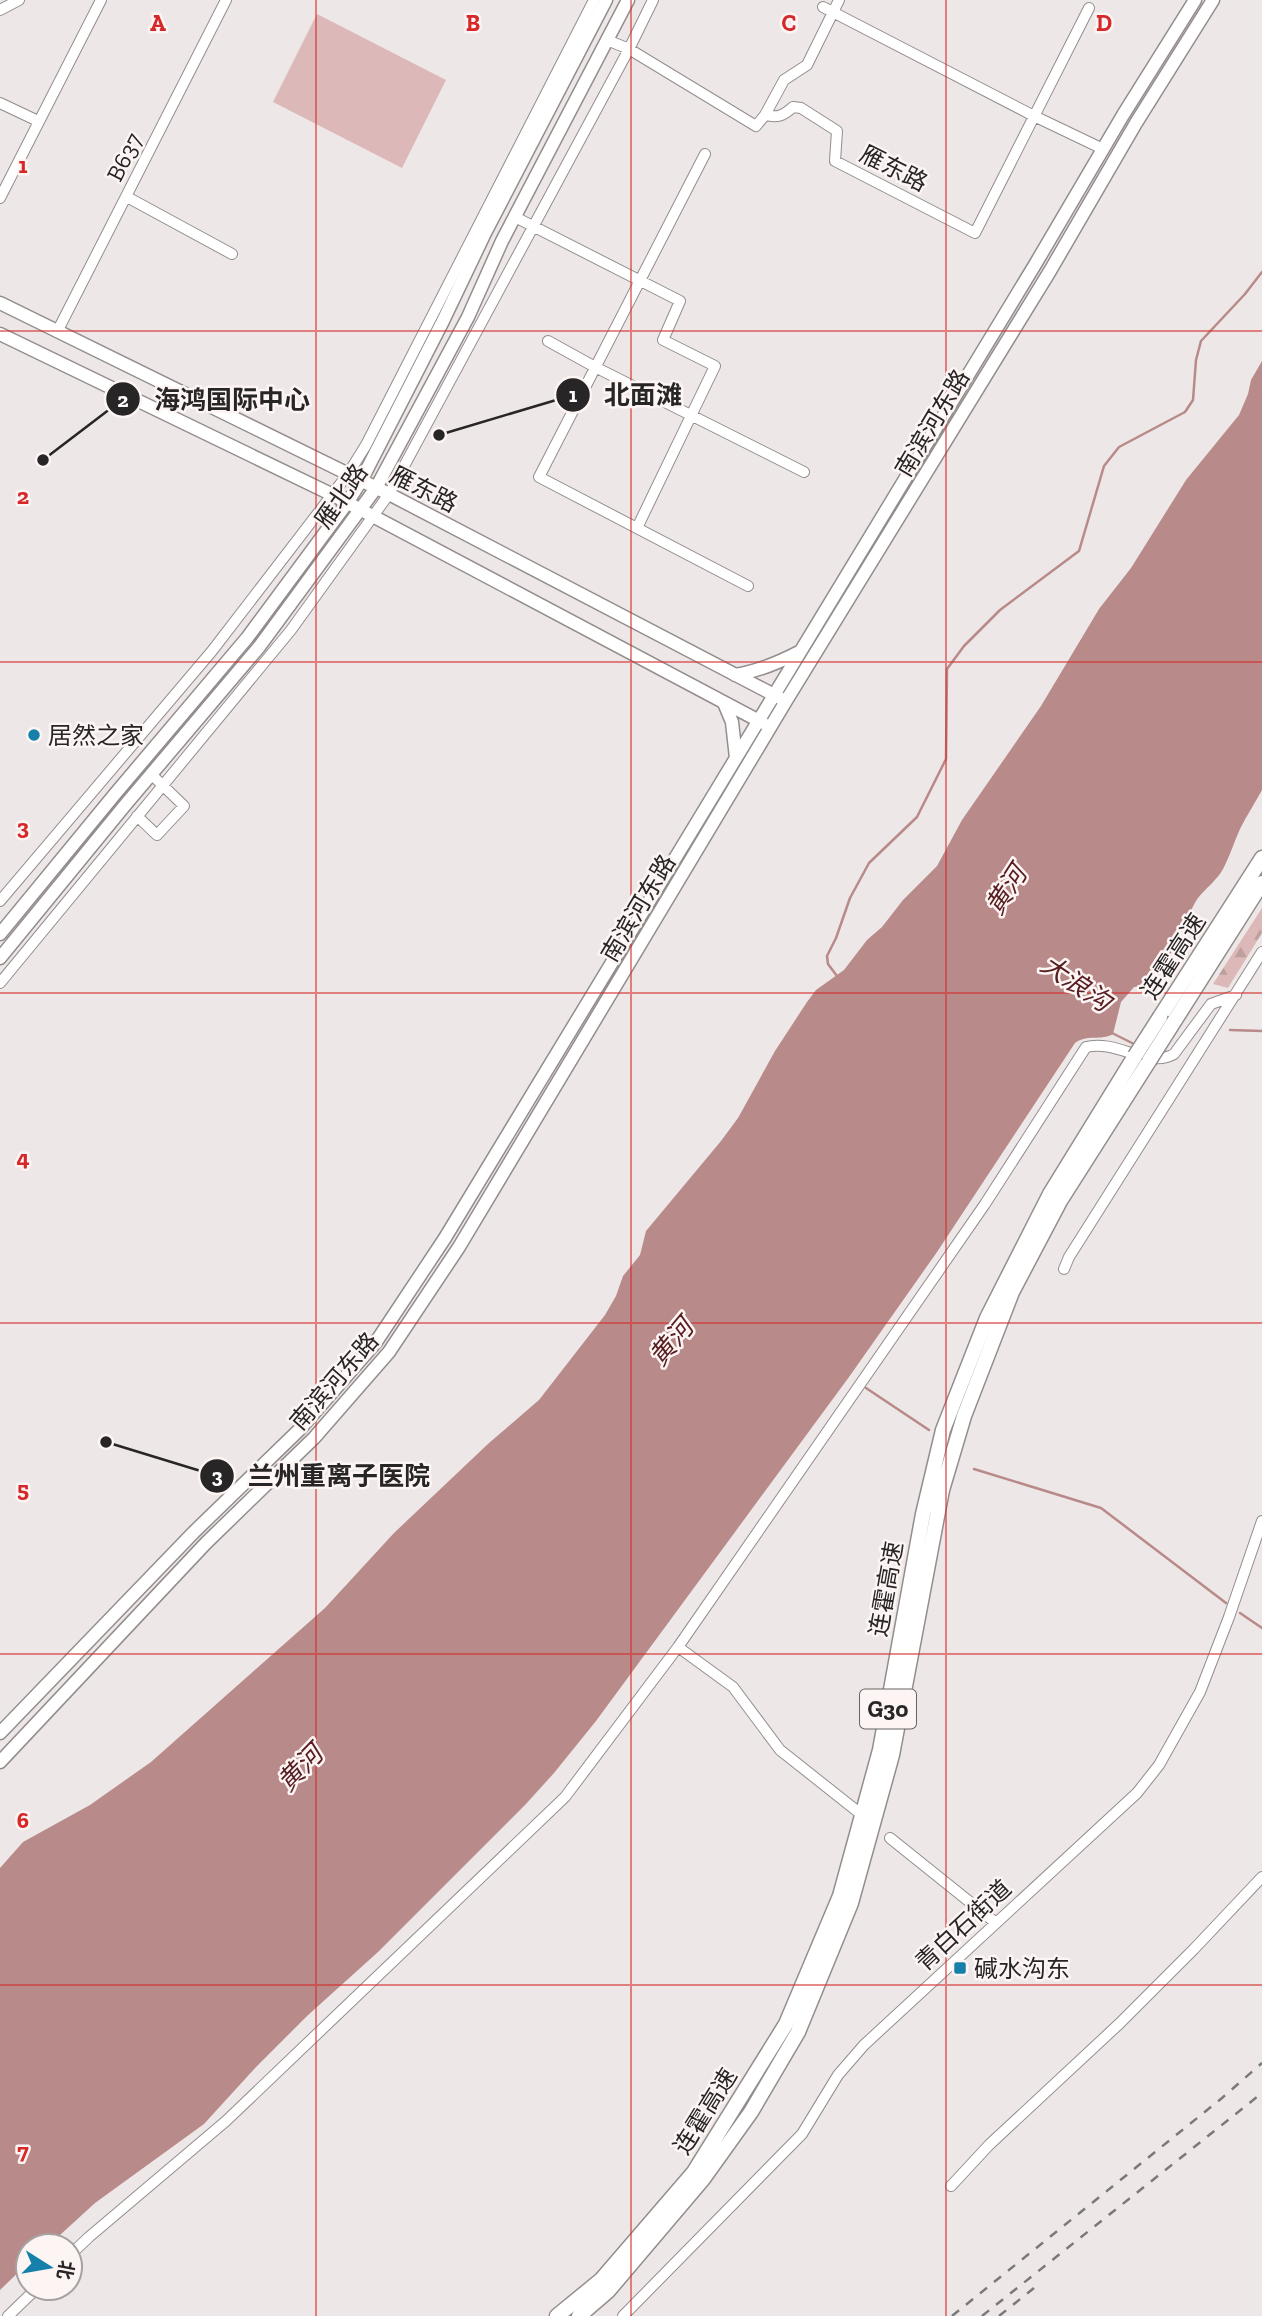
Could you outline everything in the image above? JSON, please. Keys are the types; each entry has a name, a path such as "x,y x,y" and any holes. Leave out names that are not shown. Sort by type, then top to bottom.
{"highway":[{"name":"连霍高速","path":"1168,1018 1262,858"},
{"name":"连霍高速","path":"557,2316 601,2280 694,2172 786,2024 839,1896 880,1751 923,1514 943,1430 987,1318 1050,1194 1262,883"},
{"name":"连霍高速","path":"579,2316 608,2291 703,2179 751,2112 798,2032 851,1903 892,1755 942,1490 964,1416 1012,1292 1060,1201 1142,1058"}],"main road":[{"name":"雁北路","path":"0,934 247,638 347,503 361,481 606,0"},
{"name":"雁北路","path":"0,958 259,647 376,488 468,317 515,217 628,0"},
{"name":"南滨河东路","path":"0,1733 194,1532 299,1430 376,1342 445,1238 1195,0"},
{"name":"南滨河东路","path":"0,1762 206,1543 314,1437 389,1352 459,1247 786,701 1213,0"},
{"path":"1123,115 1136,123"},
{"name":"雁东路","path":"0,303 389,494 786,701"},
{"name":"雁东路","path":"0,334 333,495 771,727"},
{"path":"735,675 756,672 799,652"},
{"path":"724,702 732,722 736,758"},
{"path":"552,1059 563,1070"}],"street":[{"path":"0,10 19,0"},
{"path":"0,198 101,0"},
{"name":"B637","path":"57,331 226,0"},
{"path":"0,901 212,651 348,474 366,445 594,0"},
{"path":"0,983 291,630 389,494 653,0"},
{"path":"765,115 784,80 807,65 828,10 838,0"},
{"path":"1034,116 1089,8"},
{"path":"828,10 1103,149"},
{"name":"雁东路","path":"607,40 629,49 756,126 765,115 777,118 793,107 801,108 837,131 835,161 975,233 1034,116"},
{"path":"0,103 38,121"},
{"path":"705,154 538,477 748,586"},
{"path":"127,197 232,254"},
{"path":"515,217 680,301 663,341 715,366 637,528"},
{"path":"548,341 804,472"},
{"path":"137,816 157,835 184,806 151,774"},
{"path":"1064,1269 1154,1119 1230,1006 1262,952"},
{"path":"84,2242 226,2121 565,1797 678,1647 985,1204 1086,1047 1096,1045 1119,1048 1159,1060 1167,1058 1174,1054 1211,1004 1236,995"},
{"name":"青白石街道","path":"623,2316 802,2134 838,2075 864,2045 1136,1793 1159,1765 1200,1692 1262,1521"},
{"path":"678,1647 733,1687 780,1750 857,1811"},
{"path":"890,1838 996,1923"},
{"path":"951,2186 989,2145 1119,2024 1262,1877"},
{"path":"8,2316 22,2302"}],"green space":[{"path":"317,14 446,80 402,168 273,102"},
{"path":"1262,908 1262,933 1228,988 1213,984"}],"water":[{"name":"黄河","path":"1262,361 1262,790 1240,829 1223,869 1198,898 1165,964 1156,976 1146,984 1134,987 1121,1002 1113,1034 1075,1043 937,1252 849,1377 596,1721 554,1773 378,1952 307,2016 256,2067 204,2124 95,2203 63,2232 14,2232 14,2276 0,2290 0,1868 23,1842 90,1805 151,1762 325,1608 394,1533 489,1443 539,1400 605,1315 623,1276 640,1255 646,1231 738,1118 775,1051 807,1002 816,990 844,970 867,940 937,866 962,820 1041,706 1099,609 1131,568 1186,480 1239,415 1251,380"}],"waterway":[{"path":"837,976 828,964 827,956 850,898 869,863 917,817 946,759 947,669 964,646 1000,610 1079,551 1104,466 1119,447 1185,412 1193,400 1196,360 1201,341 1262,272"},
{"name":"大浪沟","path":"1230,1030 1262,1031"},
{"name":"大浪沟","path":"1112,1033 1134,1044"},
{"path":"866,1388 929,1430"},
{"path":"974,1469 1101,1508 1226,1603"},
{"path":"1240,1613 1262,1628"}],"railway":[{"path":"952,2316 1262,2063"},
{"path":"982,2316 1262,2093"},
{"path":"999,2316 1034,2288"}],"place":[{"name":"北面滩","path":"439,435"},
{"name":"海鸿国际中心","path":"43,460"},
{"name":"居然之家","path":"34,735"},
{"name":"兰州重离子医院","path":"106,1442"},
{"name":"碱水沟东","path":"960,1968"}]}
